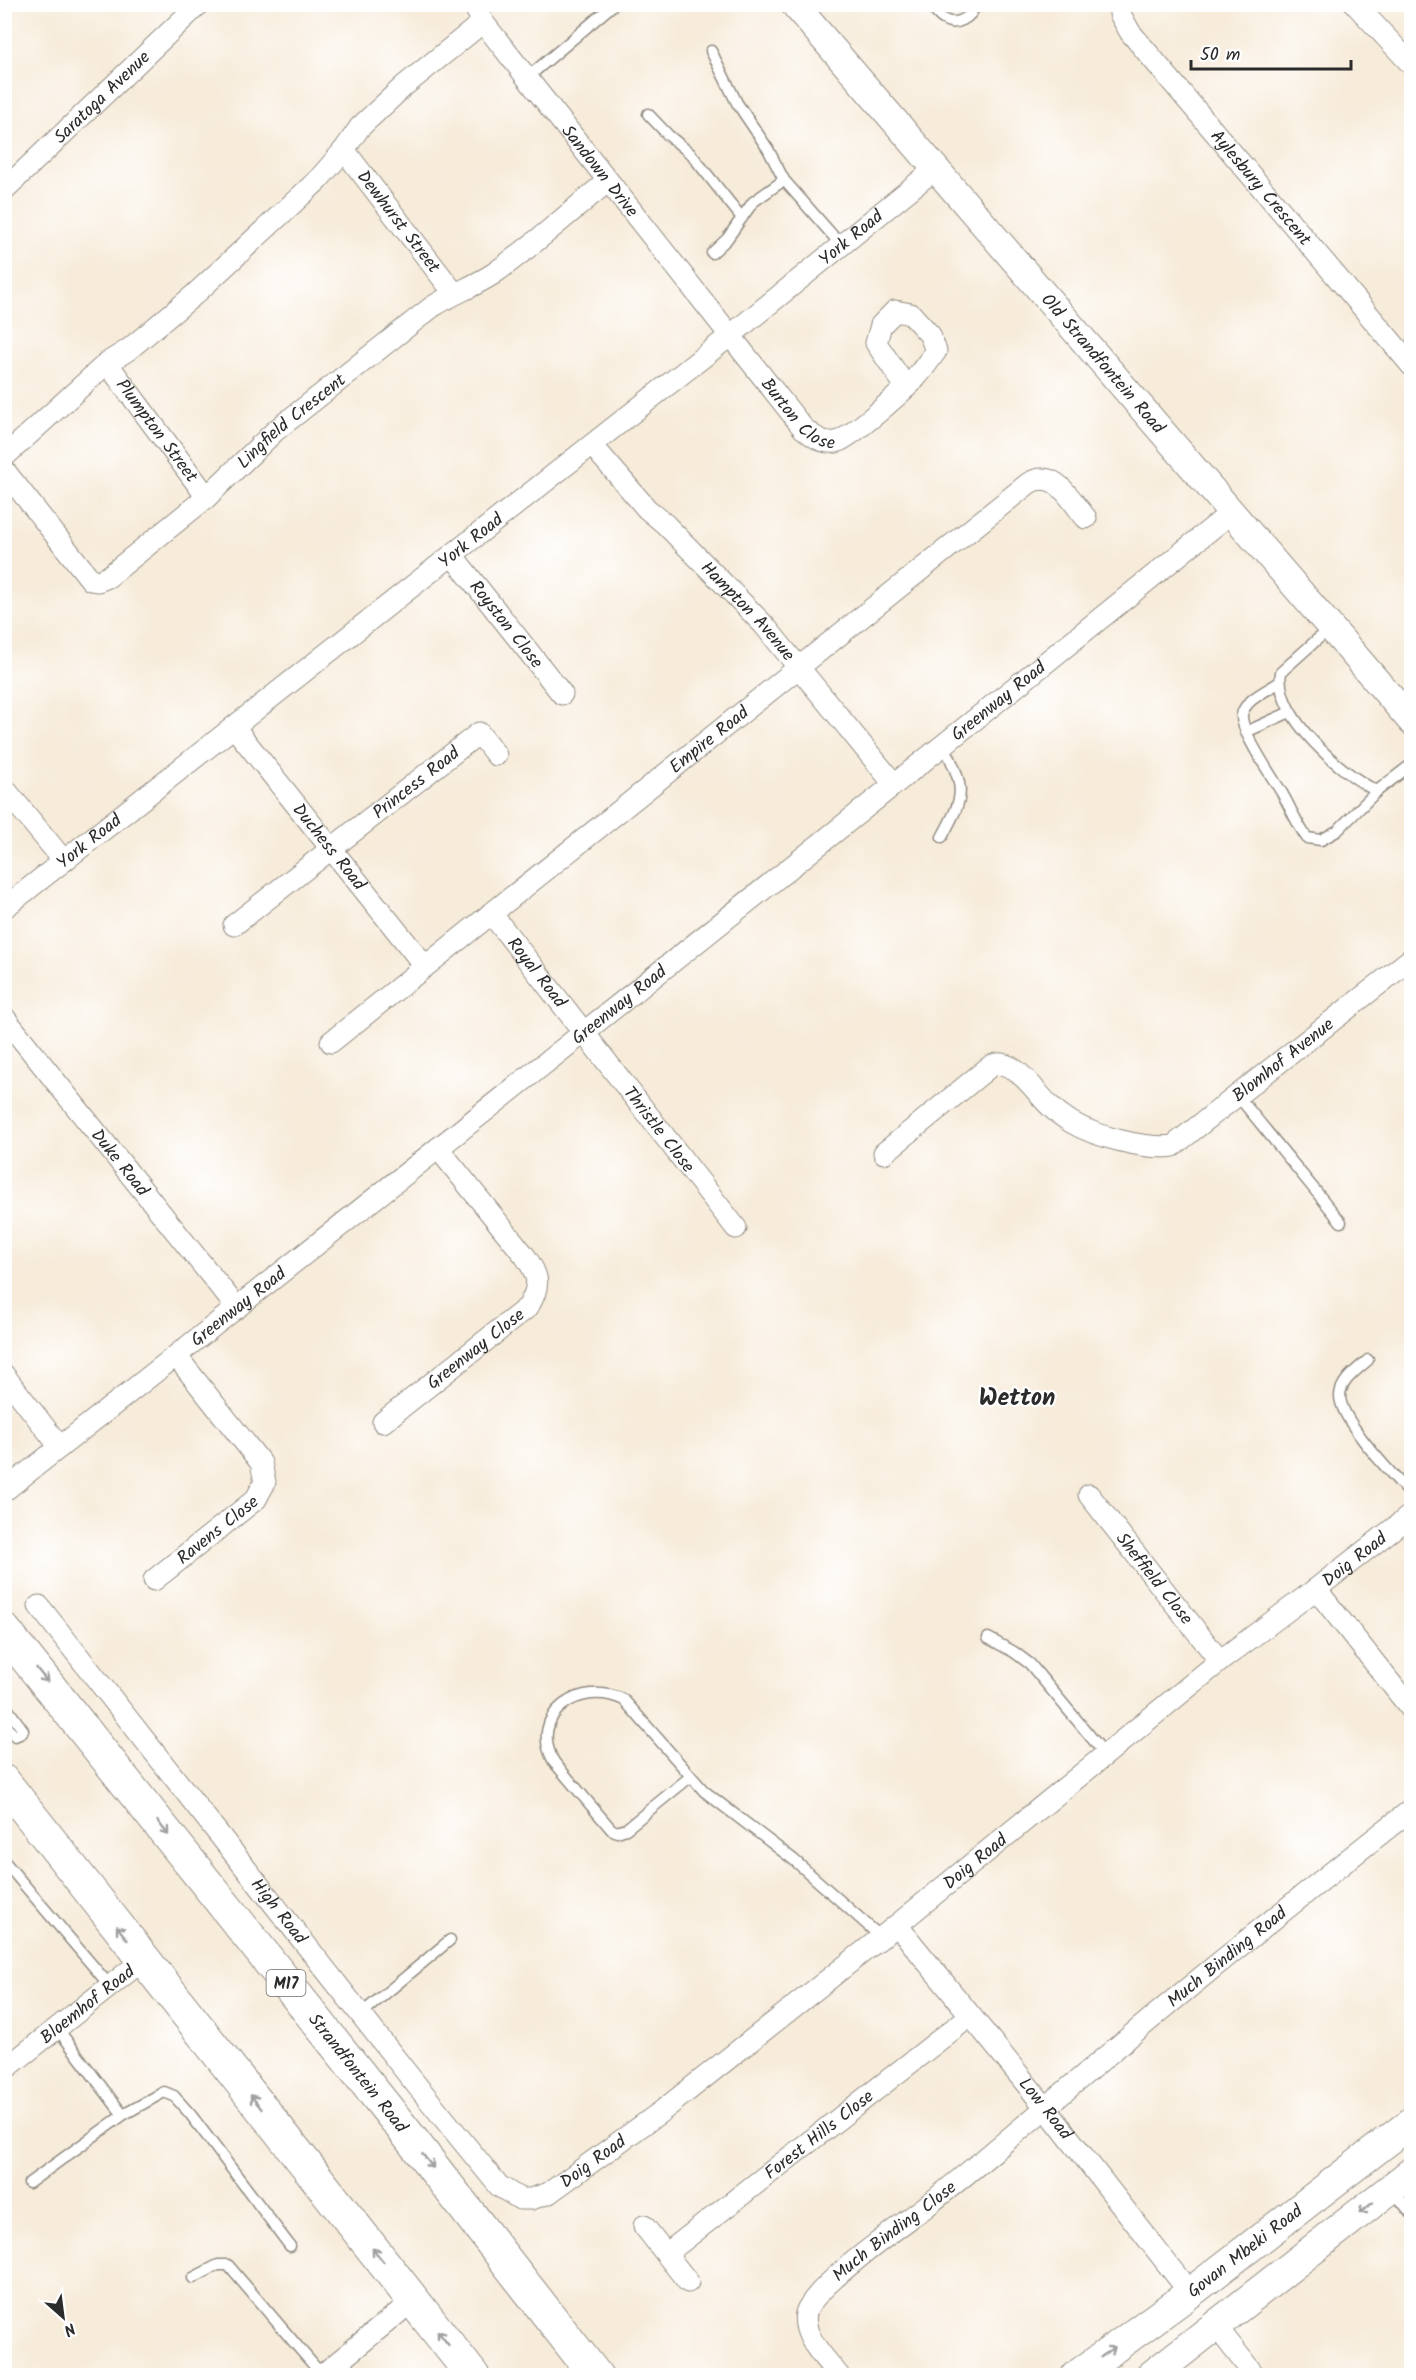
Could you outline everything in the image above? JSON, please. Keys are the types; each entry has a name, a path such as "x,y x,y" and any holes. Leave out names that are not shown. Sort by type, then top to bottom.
{"main road":[{"name":"Strandfontein Road","path":"4,1630 404,2130 596,2376"},
{"path":"4,1782 473,2376"},
{"name":"Govan Mbeki Road","path":"1076,2376 1190,2293 1412,2122"},
{"path":"1151,2376 1401,2180"}],"street":[{"name":"Saratoga Avenue","path":"4,190 199,4"},
{"name":"Old Strandfontein Road","path":"794,4 1412,722"},
{"name":"Aylesbury Crescent","path":"1120,4 1120,14 1130,32 1412,366"},
{"path":"1356,4 1412,65"},
{"name":"Sandown Drive","path":"478,13 731,335"},
{"path":"4,457 107,363 136,344 194,295 318,180 360,127 478,13"},
{"name":"Dewhurst Street","path":"344,150 454,293"},
{"name":"York Road","path":"4,908 731,335 935,170"},
{"name":"Lingfield Crescent","path":"4,470 91,580 98,581 108,577 207,497 275,431 432,307 496,272 608,181"},
{"name":"Burton Close","path":"731,335 803,428 819,441 837,442 854,431 906,387"},
{"name":"Plumpton Street","path":"107,363 207,497"},
{"name":"Hampton Avenue","path":"592,445 647,509 665,524 764,625 894,784"},
{"name":"Empire Road","path":"331,1042 424,965 1037,478 1047,478 1056,482 1086,518"},
{"name":"Greenway Road","path":"4,1491 177,1357 944,745 1232,512"},
{"name":"Royston Close","path":"452,555 562,694"},
{"name":"Duchess Road","path":"234,727 424,965"},
{"name":"Princess Road","path":"330,849 478,733 496,755"},
{"path":"4,788 64,861"},
{"path":"234,925 330,849"},
{"name":"Royal Road","path":"491,913 585,1031"},
{"name":"Blomhof Avenue","path":"884,1153 993,1064 1022,1075 1049,1105 1071,1122 1097,1133 1148,1146 1163,1148 1179,1143 1412,958"},
{"name":"Duke Road","path":"4,1017 237,1308"},
{"name":"Thristle Close","path":"585,1031 736,1228"},
{"name":"Greenway Close","path":"383,1422 528,1307 536,1293 538,1282 525,1256 438,1148"},
{"name":"Ravens Close","path":"154,1580 256,1499 266,1482 261,1463 177,1357"},
{"path":"4,1375 60,1447"},
{"name":"Sheffield Close","path":"1089,1495 1220,1661"},
{"name":"Doig Road","path":"531,2199 549,2193 662,2111 889,1931 1220,1661 1316,1590 1412,1514"},
{"path":"1316,1590 1412,1710"},
{"name":"High Road","path":"39,1606 499,2186 520,2199 531,2199"},
{"name":"Much Binding Road","path":"1045,2107 1256,1931 1412,1809"},
{"name":"Low Road","path":"889,1931 970,2016 1045,2107 1190,2293"},
{"name":"Bloemhof Road","path":"4,2070 144,1960"},
{"name":"Forest Hills Close","path":"666,2254 970,2016"},
{"name":"Much Binding Close","path":"839,2376 815,2345 807,2329 806,2312 820,2292 846,2268 955,2184 1045,2107"},
{"path":"644,2226 688,2282"},
{"path":"321,2375 399,2312"},
{"path":"1216,2326 1255,2376"}],"lane":[{"path":"528,77 615,4"},
{"path":"929,4 942,19 954,23 966,19 976,4"},
{"path":"711,51 737,104 768,149 784,180 842,246"},
{"path":"648,114 668,135 692,154 742,218"},
{"path":"712,253 727,239 753,202 784,180"},
{"path":"1330,628 1281,672 1280,682 1290,712 1341,768 1377,791"},
{"path":"1280,682 1255,698 1244,710 1242,717 1246,732 1307,838 1321,840 1336,831 1377,791 1412,764"},
{"path":"1246,732 1290,712"},
{"path":"942,837 958,807 960,792 959,778 944,745"},
{"path":"1238,1096 1341,1222"},
{"path":"1368,1360 1345,1381 1340,1395 1343,1410 1352,1426 1412,1496"},
{"path":"988,1638 1030,1664 1105,1754"},
{"path":"690,1777 626,1829 617,1832 611,1829 554,1762 550,1754 548,1729 559,1708 575,1696 595,1692 615,1695 624,1700 704,1791 889,1931"},
{"path":"4,1704 23,1730 19,1736 15,1736 4,1725"},
{"path":"4,1862 111,1986"},
{"path":"361,2014 450,1940"},
{"path":"57,2028 123,2115"},
{"path":"29,2183 123,2115 164,2092 174,2096 191,2115 290,2246"},
{"path":"1401,2180 1412,2214"},
{"path":"193,2278 218,2265 228,2265 321,2375"}],"district":[{"name":"Wetton","path":"1017,1397"}]}
